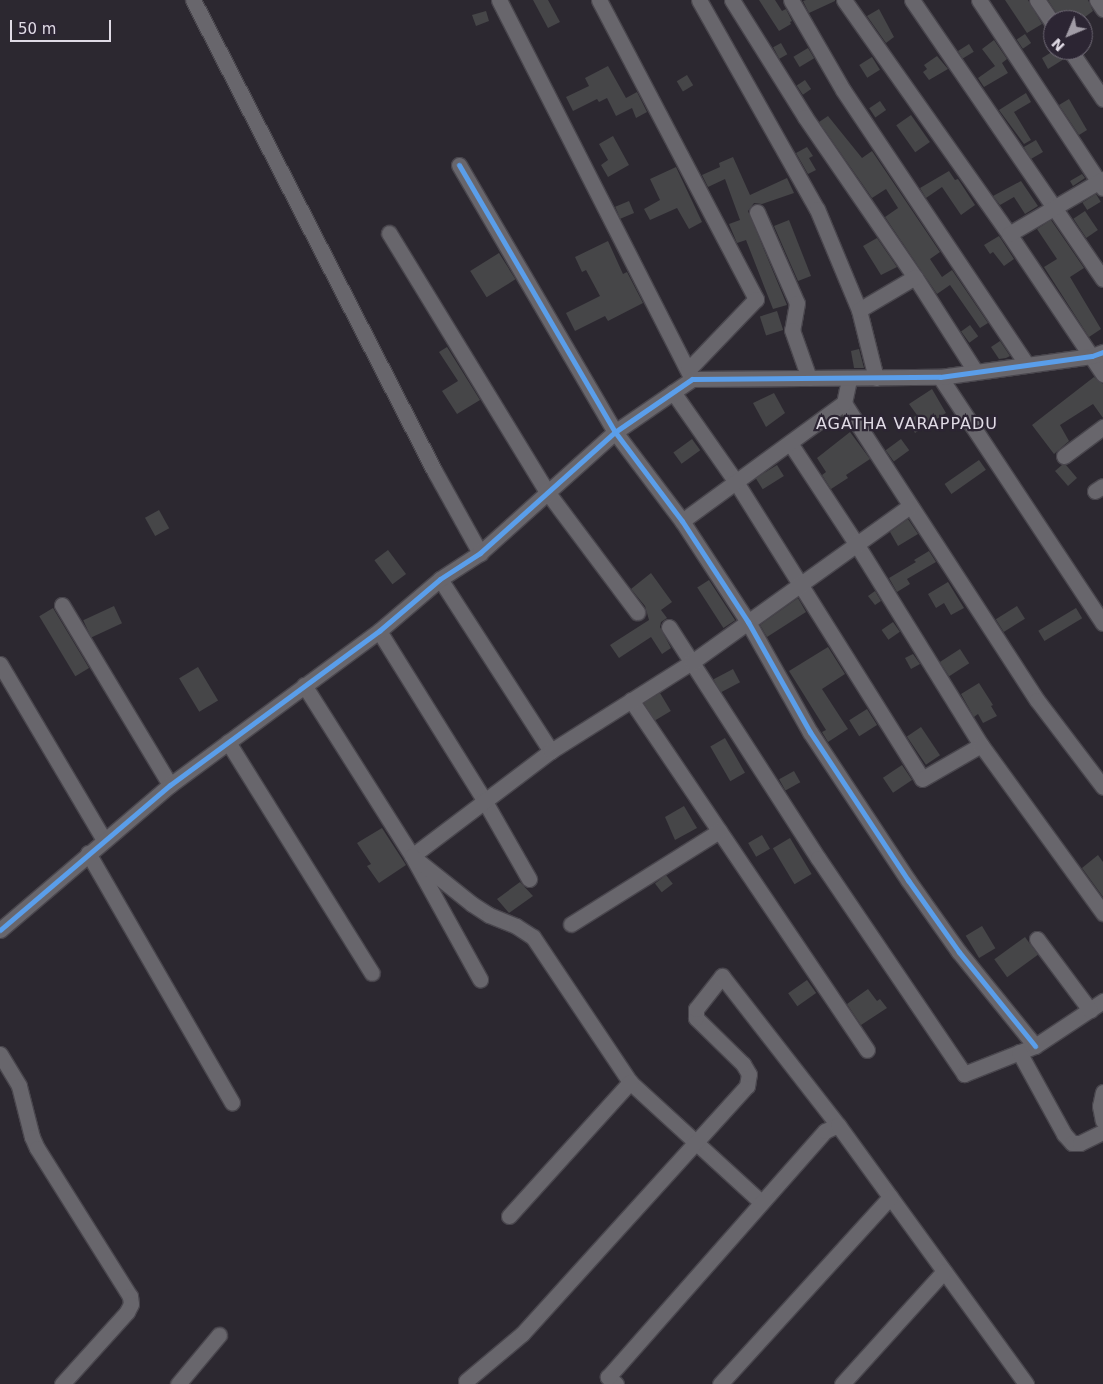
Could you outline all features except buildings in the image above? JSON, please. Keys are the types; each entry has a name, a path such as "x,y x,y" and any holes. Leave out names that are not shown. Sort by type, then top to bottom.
{"street":[{"path":"193,0 430,463 480,553"},
{"path":"499,0 690,374"},
{"path":"0,930 170,785 379,632 440,579 480,553 615,432 673,392 756,299 599,0"},
{"path":"699,0 817,209 859,310 876,378"},
{"path":"732,0 810,125 915,277 975,372"},
{"path":"791,0 843,90 1027,365"},
{"path":"844,0 1009,234 1097,354 1103,374"},
{"path":"912,0 1103,279"},
{"path":"979,0 1102,183 1054,207 1009,234"},
{"path":"1097,0 1103,9"},
{"path":"1077,60 1103,99"},
{"path":"459,165 615,432 682,521 748,622 810,732 908,880 959,952 1034,1046"},
{"path":"757,212 797,303 792,330 809,378"},
{"path":"389,233 548,493 637,612"},
{"path":"859,310 915,277"},
{"path":"690,374 849,379 940,377 1097,354"},
{"path":"940,377 1103,623"},
{"path":"682,521 844,403 849,379"},
{"path":"673,392 736,482 922,779 981,745"},
{"path":"844,403 1036,700 1103,787"},
{"path":"1064,456 1103,427"},
{"path":"790,443 857,545 981,745 1103,913"},
{"path":"412,856 551,751 692,662 910,506"},
{"path":"440,579 551,751"},
{"path":"62,605 170,785"},
{"path":"669,627 818,858 964,1074 1034,1046 1097,1006 1037,939"},
{"path":"379,632 484,800 529,879"},
{"path":"0,664 104,840"},
{"path":"304,686 412,856 480,979"},
{"path":"631,700 867,1050"},
{"path":"228,742 372,973"},
{"path":"570,924 719,831"},
{"path":"88,853 232,1102"},
{"path":"412,856 472,904 489,915 516,926 533,937 630,1082 761,1202"},
{"path":"467,1383 522,1334 747,1086 749,1074 743,1064 696,1018 696,1009 722,976 838,1125 1026,1384"},
{"path":"1019,1052 1064,1134 1072,1142 1080,1143 1103,1132"},
{"path":"0,1054 19,1086 32,1138 37,1148 130,1296 131,1304 127,1312 62,1384"},
{"path":"509,1216 630,1082"},
{"path":"1103,1092 1100,1106 1103,1121"},
{"path":"609,1382 761,1202 825,1131 838,1125"},
{"path":"720,1384 890,1197"},
{"path":"842,1384 944,1271"},
{"path":"178,1384 219,1335"}],"cycle path":[{"path":"459,165 615,432 682,521 748,622 810,732 908,880 959,952 1035,1046"},
{"path":"0,930 170,785 379,631 440,579 480,553 615,432 692,379 940,377 1092,356 1103,352"}],"district":[{"name":"AGATHA VARAPPADU","path":"907,424"}]}
